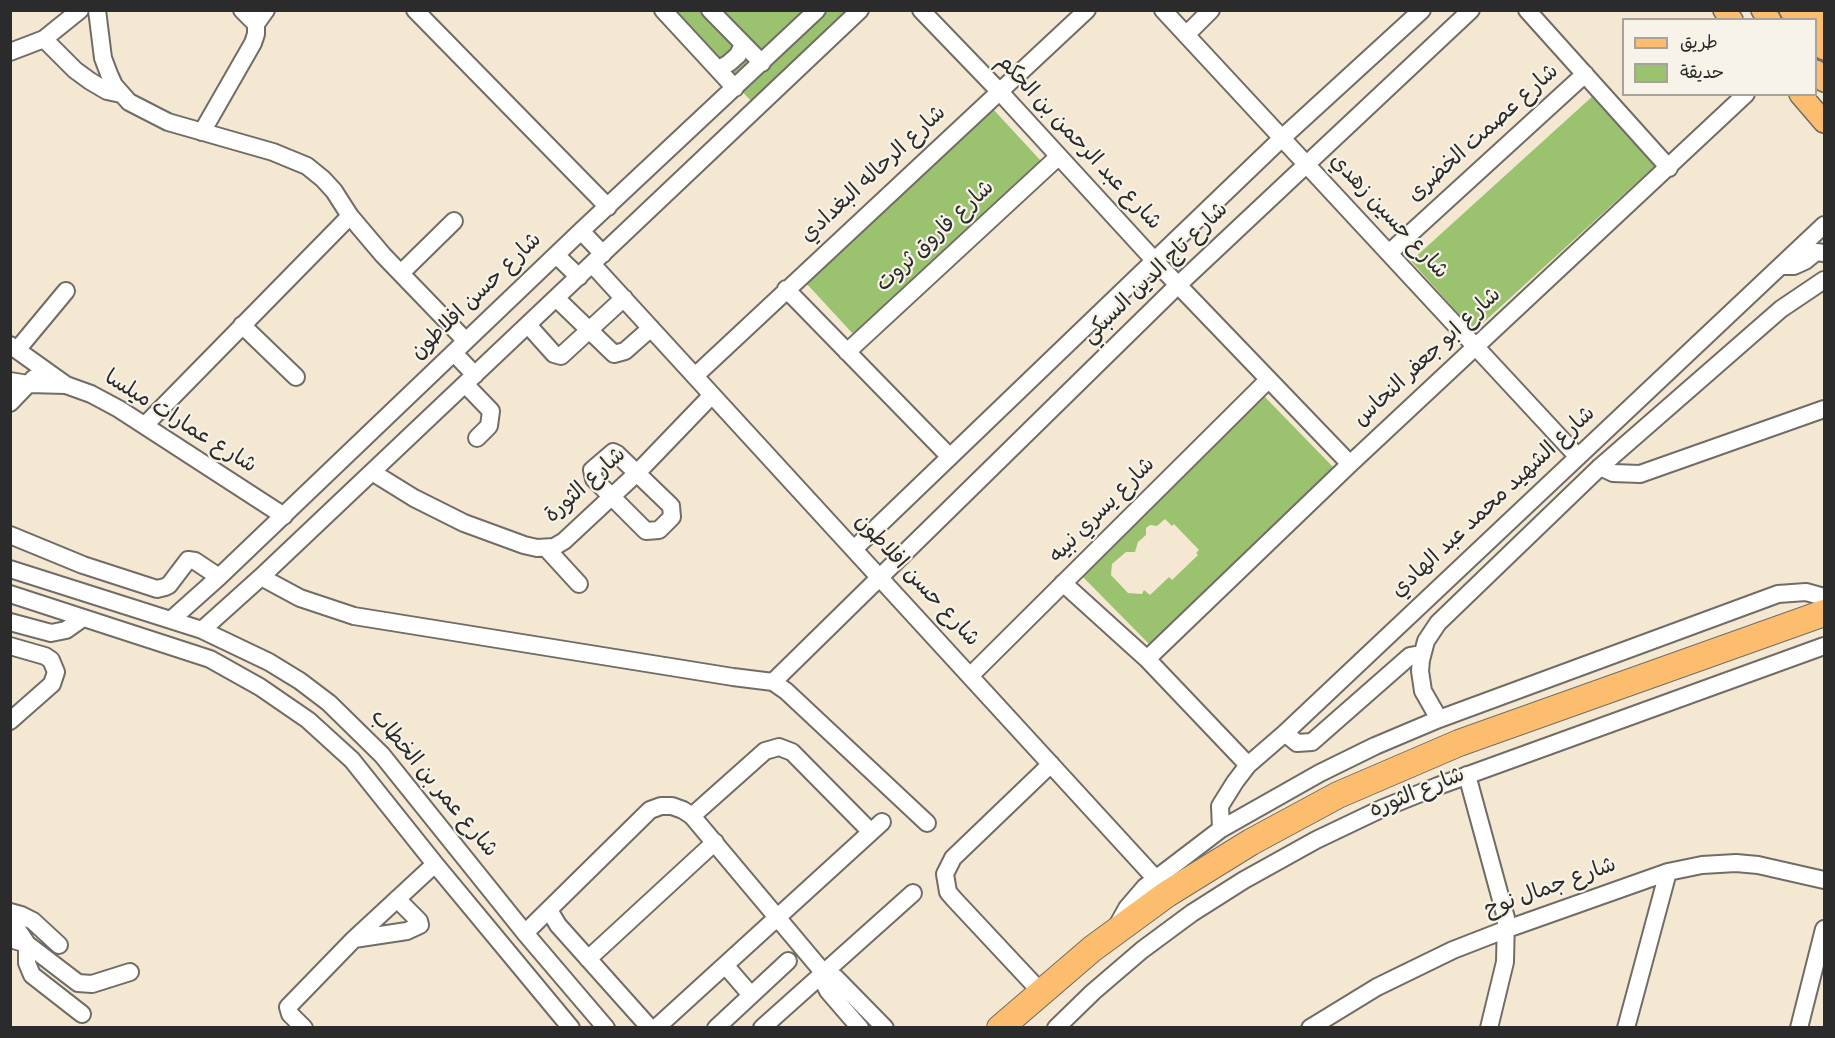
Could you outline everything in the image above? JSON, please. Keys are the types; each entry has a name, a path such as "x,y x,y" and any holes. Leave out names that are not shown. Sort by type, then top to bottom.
{"highway":[{"name":"شارع الثوره","path":"1000,1028 1114,932 1195,876 1251,842 1329,800 1459,743 1824,613"}],"main road":[{"path":"1815,10 1824,21"},
{"path":"1802,96 1824,122"}],"street":[{"path":"10,52 44,39 80,10"},
{"path":"97,10 103,58 121,94 143,110 168,122 273,152 307,166 328,185 350,216 401,273 460,347 470,380 491,411 489,426 477,438"},
{"path":"202,132 256,34 261,17 242,10"},
{"path":"416,10 608,207"},
{"path":"663,10 735,88"},
{"path":"710,10 762,63"},
{"name":"شارع حسن افلاطون","path":"172,620 284,516 581,231 818,10"},
{"path":"202,630 261,577 860,10"},
{"name":"شارع عبد الرحمن بن الحكم","path":"921,10 1000,92 1154,260 1350,464"},
{"name":"شارع الرحاله البغدادي","path":"695,376 1087,10"},
{"name":"شارع حسين زهدي","path":"1163,10 1578,457"},
{"path":"1186,35 1211,10"},
{"name":"شارع تاج الدين السبكي","path":"854,549 1282,138 1422,10"},
{"name":"شارع تاج الدين السبكي","path":"773,682 1178,285 1471,10"},
{"path":"1527,10 1668,168"},
{"path":"44,39 75,70 90,81 107,91 121,94"},
{"path":"719,69 738,55 743,44"},
{"name":"شارع عصمت الخضرى","path":"1389,253 1586,74"},
{"name":"شارع ابو جعفر النحاس","path":"1147,659 1475,346 1744,96"},
{"name":"شارع فاروق ثروت","path":"847,352 1058,157"},
{"path":"145,425 350,216"},
{"path":"401,273 454,221"},
{"name":"شارع الشهيد محمد عبد الهادي","path":"1221,829 1220,806 1248,765 1285,733 1824,225"},
{"name":"شارع حسن افلاطون","path":"581,231 624,298 1155,878"},
{"path":"1782,266 1794,266 1816,252 1824,252"},
{"path":"556,255 579,277"},
{"path":"1805,293 1811,280 1824,267"},
{"name":"شارع الشهيد محمد عبد الهادي","path":"1439,719 1423,691 1421,660 1426,640 1438,623 1600,467 1781,309 1824,280"},
{"path":"786,289 950,457"},
{"path":"66,291 14,347 66,386"},
{"path":"556,298 610,352 618,354 625,351 651,328"},
{"path":"528,325 557,356 564,354 624,298"},
{"path":"242,325 296,377"},
{"path":"10,403 43,369"},
{"name":"شارع يسري نبيه","path":"971,675 1268,380"},
{"name":"شارع عمارات ميلسا","path":"10,381 66,386 91,394 145,425 284,516"},
{"name":"شارع الثورة","path":"372,471 414,498 464,523 524,545 554,547 564,541 637,472 712,395"},
{"path":"1600,467 1613,473 1640,474 1824,410"},
{"path":"610,453 618,454 637,472 672,509 672,517 659,530 646,531 594,479 592,470 610,453"},
{"path":"10,535 83,565 157,589 165,587 185,563 191,560 219,577"},
{"path":"546,548 579,584"},
{"name":"شارع عمر بن الخطاب","path":"10,569 202,630 244,648 300,681 329,703 382,755 525,933 606,1028"},
{"path":"261,577 300,598 354,616 773,682 786,691 927,823"},
{"path":"127,607 135,583"},
{"path":"1064,583 1147,659 1248,765"},
{"name":"شارع الثوره","path":"1114,932 1135,897 1155,878 1221,829 1329,768 1375,746 1439,719 1778,594 1806,592 1824,597"},
{"name":"شارع عمر بن الخطاب","path":"10,594 210,659 284,702 352,760 571,1028"},
{"path":"10,622 51,633 66,630 83,618"},
{"path":"10,646 45,656 51,660 56,672 52,684 10,721"},
{"name":"شارع الثوره","path":"1056,1028 1093,992 1192,913 1298,849 1410,797 1467,775 1824,646"},
{"path":"1285,733 1297,743 1312,742 1410,656 1415,655 1421,660"},
{"path":"656,1028 877,827 797,756 786,748 779,747 765,751 692,816"},
{"path":"1040,992 948,892 945,874 953,858 1051,764"},
{"path":"1467,775 1505,909 1507,929 1505,962 1489,1028"},
{"path":"525,933 650,810 661,806 672,807 692,816 823,972 836,978 885,1028"},
{"path":"588,959 715,842"},
{"name":"شارع جمال نوح","path":"1310,1028 1352,1001 1453,950 1668,872 1702,865 1736,863 1824,880"},
{"path":"303,1028 290,1014 288,1007 354,939 435,864"},
{"path":"1626,1028 1668,872"},
{"path":"762,1028 913,893"},
{"path":"354,939 407,931 420,925 419,921 397,899"},
{"path":"549,910 558,926 650,1028"},
{"path":"10,912 33,921 59,945"},
{"path":"10,918 27,944 78,983 92,984 130,972"},
{"path":"1799,1028 1824,929"},
{"path":"10,939 27,944"},
{"path":"27,944 27,963 32,975 82,1014"},
{"path":"716,1028 788,961"},
{"path":"724,965 751,995"},
{"path":"823,972 828,991 860,1028"}],"green space":[{"path":"666,11 848,11 752,102"},
{"path":"1595,94 1658,163 1474,331 1411,261"},
{"path":"993,109 1041,161 854,335 806,283"},
{"path":"1262,394 1334,468 1152,647 1080,574","holes":["1165,519 1172,526 1174,524 1199,550 1196,553 1198,555 1172,580 1169,577 1150,595 1144,590 1142,594 1128,593 1111,575 1112,564 1126,552 1135,552 1138,542 1146,535 1146,528 1150,525 1157,526"]}]}
